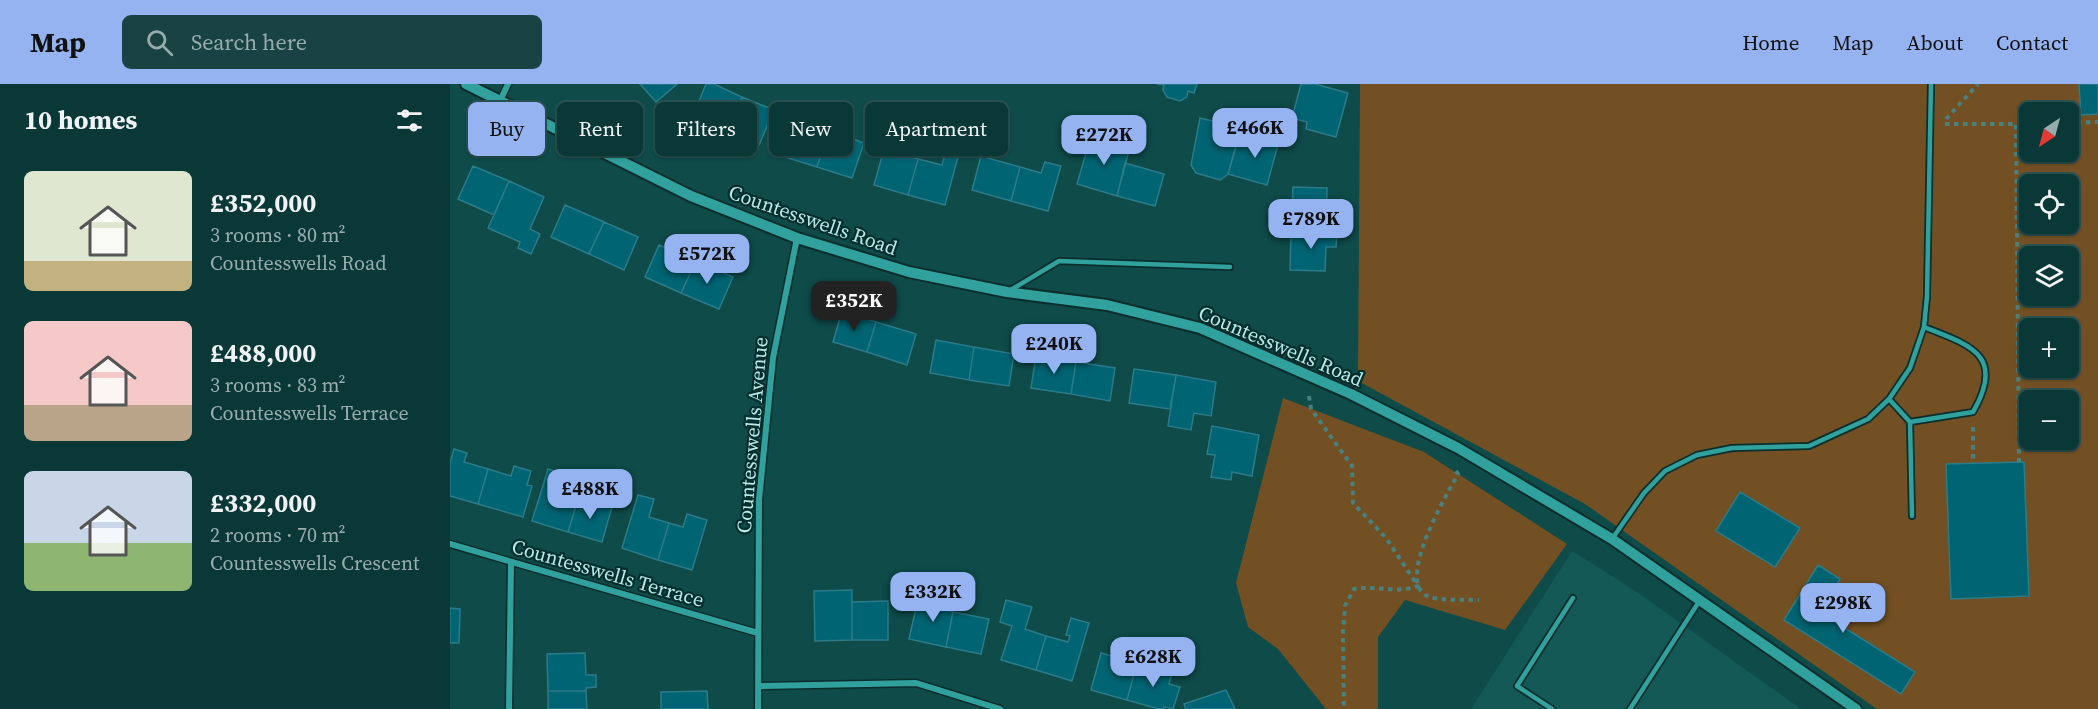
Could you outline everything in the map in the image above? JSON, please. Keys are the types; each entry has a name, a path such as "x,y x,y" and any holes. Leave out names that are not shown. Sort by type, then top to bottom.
{"street":[{"name":"Countesswells Road","path":"466,84 691,196 797,238 909,272 1007,292 1107,305 1200,328 1352,394 1458,448 1611,538 1856,709"},
{"path":"500,101 508,84"},
{"name":"Countesswells Avenue","path":"758,709 759,500 773,358 797,238"},
{"name":"Countesswells Terrace","path":"450,544 758,633"},
{"path":"509,709 511,563"},
{"path":"758,686 916,683 1000,709"}],"lane":[{"path":"1611,538 1644,493 1665,471 1697,455 1732,448 1809,446 1868,419 1889,399 1910,368 1924,327 1927,296 1931,84"},
{"path":"1007,292 1059,261 1230,267"},
{"path":"1910,422 1973,412 1984,393 1987,373 1979,355 1967,344 1924,327"},
{"path":"1889,399 1910,422 1912,516"},
{"path":"1552,709 1517,686 1573,598"},
{"path":"1630,709 1700,600"}],"path":[{"path":"1978,84 1941,124 2019,125"},
{"path":"2079,123 2098,122"},
{"path":"2016,125 2019,462"},
{"path":"1304,374 1311,409 1352,466 1353,503 1386,538 1422,593 1431,598 1479,600"},
{"path":"1973,412 1974,463"},
{"path":"1418,586 1417,572 1426,537 1438,508 1458,474 1452,464 1458,448"},
{"path":"1344,709 1345,606 1354,589 1368,586 1397,591 1418,586"}],"shaded area":[{"path":"1360,84 2098,84 2098,709 1877,709 1585,504 1358,381"},
{"path":"1283,398 1424,452 1567,544 1505,630 1405,600 1378,637 1378,709 1326,709 1278,649 1248,627 1236,583"},
{"path":"1572,551 1634,590 1801,709 1471,709"}],"building":[{"path":"640,84 677,84 656,102"},
{"path":"706,84 714,84 742,97 740,102 699,102"},
{"path":"1157,84 1197,84 1194,93 1188,91 1187,97 1180,101 1167,97 1163,90 1164,85"},
{"path":"1301,84 1315,84 1348,93 1336,137 1306,129 1307,122 1292,118"},
{"path":"2079,84 2098,84 2098,114 2081,115"},
{"path":"742,97 754,102 740,102"},
{"path":"757,103 769,108 769,122 759,145 757,144"},
{"path":"1200,118 1242,128 1228,174 1220,180 1196,173 1191,165"},
{"path":"1268,132 1275,134 1279,141 1267,185 1228,174 1237,141 1257,147 1260,135"},
{"path":"1091,136 1130,147 1117,196 1077,184"},
{"path":"853,139 864,143 852,178 817,167 821,156 853,156"},
{"path":"782,156 821,156 817,167"},
{"path":"882,156 908,156 918,159 908,195 874,185"},
{"path":"944,156 958,157 945,205 908,195 918,159 942,165"},
{"path":"981,156 1020,167 1011,201 972,190"},
{"path":"1045,162 1061,166 1048,211 1011,201 1020,167 1041,173"},
{"path":"1125,163 1164,174 1155,206 1117,196"},
{"path":"473,166 509,181 494,215 458,199"},
{"path":"509,181 544,197 530,229 540,234 531,254 518,248 520,242 488,228"},
{"path":"1293,187 1327,188 1326,222 1337,222 1337,232 1291,231"},
{"path":"565,205 604,222 589,254 551,237"},
{"path":"604,222 638,237 624,270 589,254"},
{"path":"1291,231 1337,232 1336,247 1326,247 1325,271 1290,270"},
{"path":"659,245 696,261 681,293 645,277"},
{"path":"696,261 733,277 719,309 681,293"},
{"path":"842,311 876,322 867,352 833,342"},
{"path":"876,322 916,334 907,365 867,352"},
{"path":"936,340 974,347 969,380 930,373"},
{"path":"974,347 1014,354 1009,386 969,380"},
{"path":"1036,356 1076,362 1071,394 1031,388"},
{"path":"1076,362 1115,368 1110,401 1071,394"},
{"path":"1134,369 1176,375 1170,409 1129,403"},
{"path":"1176,375 1216,382 1211,416 1194,413 1191,430 1168,426"},
{"path":"1212,426 1259,435 1252,476 1232,472 1231,480 1211,477 1215,455 1207,454"},
{"path":"454,449 467,453 464,462 488,469 478,504 450,496 450,463"},
{"path":"2024,462 2029,596 1951,599 1946,464"},
{"path":"514,466 531,471 527,485 532,486 523,517 478,504 488,469 511,476"},
{"path":"548,469 584,479 568,532 532,521"},
{"path":"1740,492 1800,528 1775,567 1716,531"},
{"path":"638,495 654,499 649,517 669,523 658,560 622,548"},
{"path":"579,497 612,507 602,542 568,532"},
{"path":"687,514 707,520 692,570 658,560 669,523 683,527"},
{"path":"1818,565 1840,579 1819,612 1915,672 1901,694 1784,620"},
{"path":"852,590 852,640 815,641 814,591"},
{"path":"939,596 953,599 950,611 953,612 946,647 909,639 917,604 937,609"},
{"path":"1006,600 1032,607 1025,629 1046,636 1036,670 1001,660 1012,626 1000,622"},
{"path":"888,601 888,640 852,640 852,602"},
{"path":"450,608 460,609 459,643 450,643"},
{"path":"953,612 989,619 981,654 946,647"},
{"path":"1071,618 1089,623 1072,681 1036,670 1046,636 1068,642 1070,636 1066,635"},
{"path":"585,653 586,675 596,675 596,687 586,688 586,691 548,691 547,654"},
{"path":"1101,653 1137,663 1127,700 1091,690"},
{"path":"1137,663 1172,673 1169,684 1180,687 1173,709 1164,707 1158,709 1127,700"},
{"path":"1226,690 1235,709 1186,709 1184,704"},
{"path":"548,691 586,691 587,709 548,709"},
{"path":"707,691 708,709 661,709 661,692"}]}
